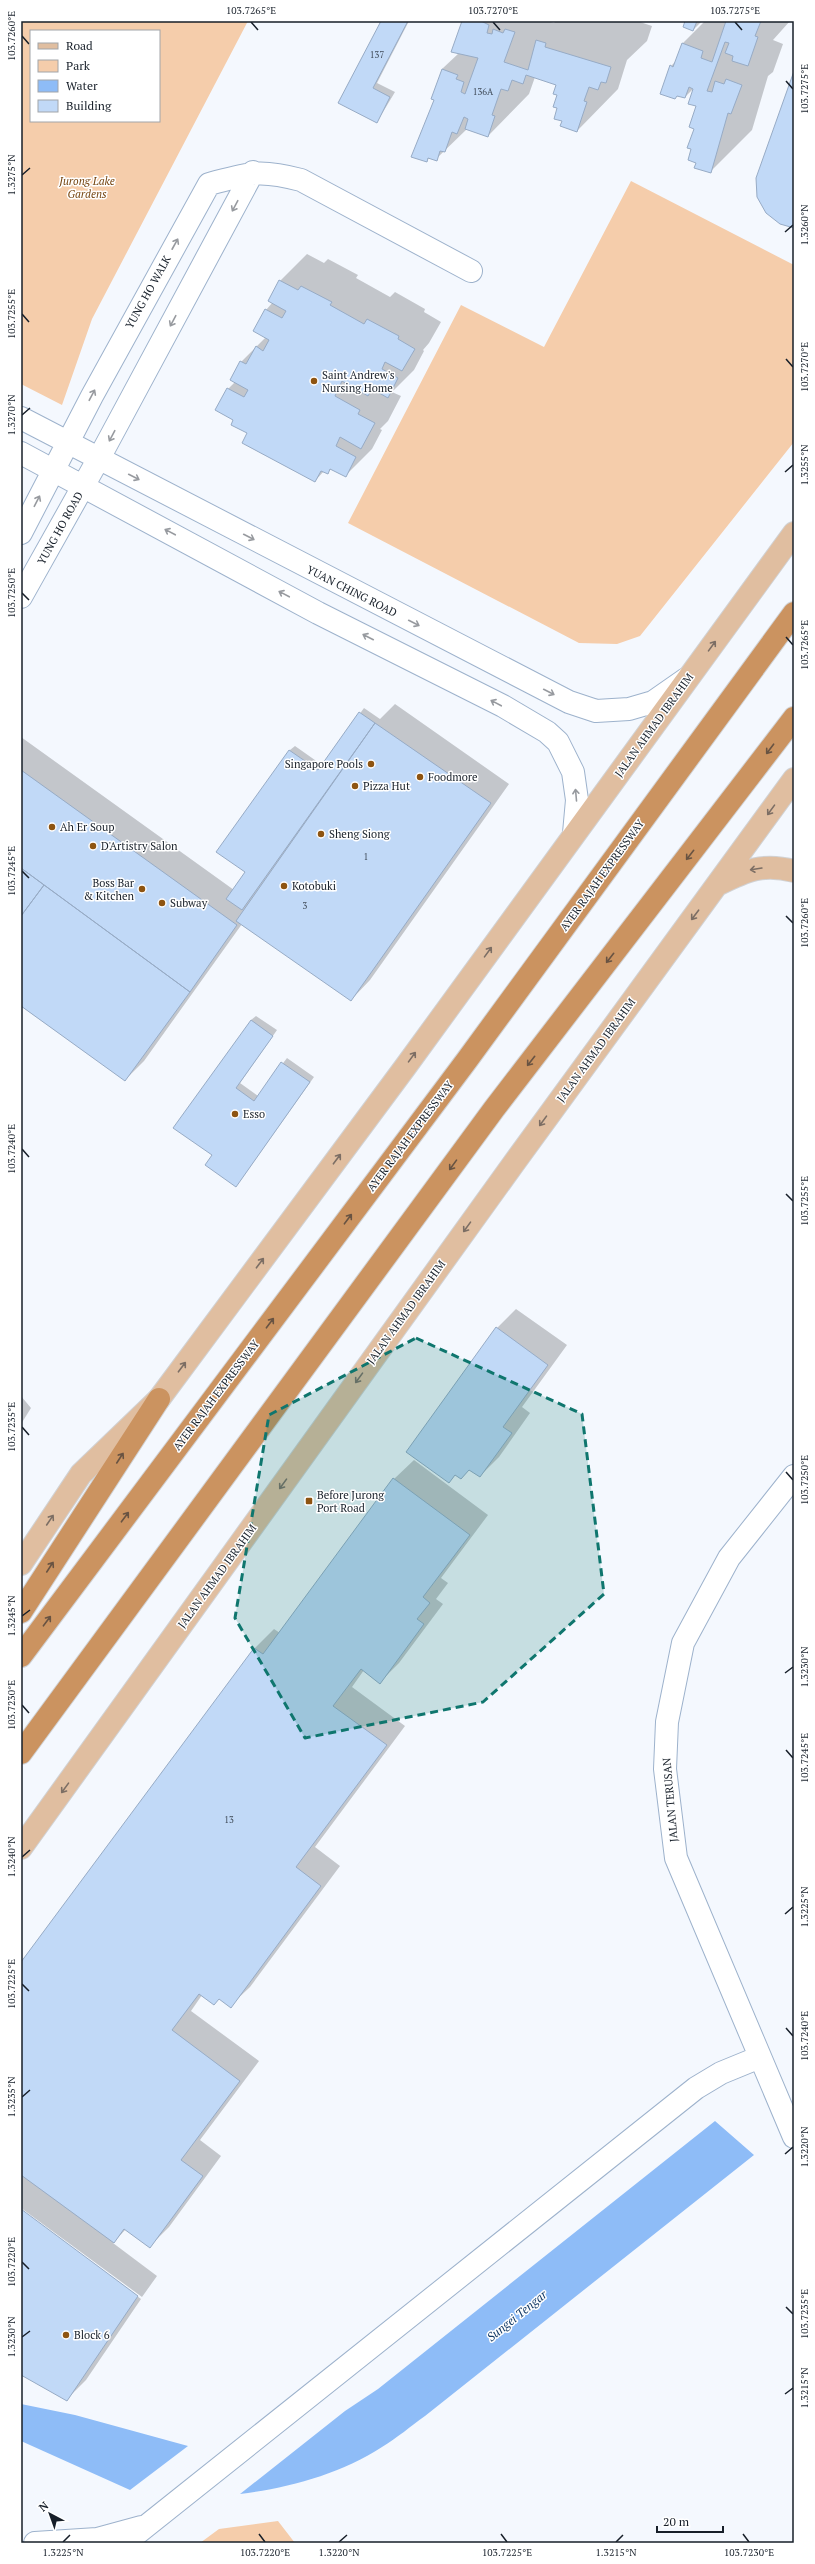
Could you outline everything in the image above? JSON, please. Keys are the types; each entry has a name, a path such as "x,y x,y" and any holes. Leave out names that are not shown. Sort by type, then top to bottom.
{"highway":[{"name":"AYER RAJAH EXPRESSWAY","path":"21,1656 467,1060 794,613"},
{"path":"21,1753 494,1109 794,718"},
{"path":"21,1612 158,1398"}],"main road":[{"name":"JALAN AHMAD IBRAHIM","path":"21,1564 81,1474 158,1398 406,1066 574,833 794,533"},
{"name":"JALAN AHMAD IBRAHIM","path":"21,1848 518,1156 794,779"},
{"path":"717,885 745,871 774,866 794,871"}],"street":[{"name":"YUNG HO WALK","path":"67,442 209,184 253,172 275,173 301,180 471,271"},
{"path":"99,459 253,172"},
{"name":"YUAN CHING ROAD","path":"21,418 569,702 596,711 629,709 653,702 689,678"},
{"path":"21,533 67,442"},
{"path":"21,453 318,613 503,706 546,732 558,742 573,772 577,800 574,833"},
{"name":"YUNG HO ROAD","path":"21,597 99,459"},
{"name":"JALAN TERUSAN","path":"794,1476 729,1558 683,1643 667,1722 666,1769 676,1858 794,2137"},
{"path":"125,2543 696,2088 721,2073 760,2058"},
{"path":"35,2543 97,2539 146,2526"}],"highlighted area":[{"path":"416,1338 582,1414 604,1594 483,1702 305,1738 235,1618 269,1415"}],"green space":[{"name":"Jurong Lake Gardens","path":"21,21 248,21 92,319 62,405 21,384"},
{"path":"631,181 794,265 794,442 640,636 617,644 579,643 348,523 461,305 544,347"},
{"path":"278,2521 295,2543 200,2543 219,2529"}],"water":[{"name":"Sungei Tengar","path":"715,2121 754,2155 425,2416 399,2436 366,2457 349,2465 295,2484 240,2494 345,2411 378,2389"},
{"path":"21,2404 75,2415 188,2446 130,2490 21,2441"}],"building":[{"path":"381,21 408,21 373,88 390,97 377,123 338,103"},
{"path":"462,21 481,21 489,25 487,33 492,34 493,29 503,33 505,29 515,32 504,62 528,70 536,40 546,43 545,47 611,67 606,83 601,82 598,90 589,87 584,101 587,102 577,132 560,126 562,121 554,119 557,108 553,107 557,95 553,94 556,85 526,75 523,84 512,80 508,91 501,89 492,115 495,116 488,137 465,129 468,119 464,117 457,134 452,132 445,152 440,151 437,161 428,158 427,162 411,157 434,100 431,99 442,69 458,75 456,79 464,82 461,92 465,94 478,58 451,52"},
{"path":"685,21 697,21 693,31 683,27"},
{"path":"726,21 761,21 755,36 758,37 748,66 732,61 733,56 725,53 729,43 725,42 707,91 712,92 715,81 724,84 726,79 742,85 731,114 728,113 711,173 694,168 696,163 688,160 691,149 687,148 694,129 689,127 696,106 688,104 693,89 689,87 685,98 677,96 675,99 660,94 670,65 673,67 682,43 703,51 701,58 712,62"},
{"path":"794,71 794,228 780,224 766,213 757,197 756,178"},
{"name":"Saint Andrew's Nursing Home","path":"279,280 298,290 301,286 332,302 330,305 364,324 367,319 399,336 398,339 415,349 402,371 385,362 382,369 398,378 388,398 372,389 368,396 342,381 335,396 360,410 358,414 375,423 361,449 340,437 336,446 356,457 346,477 330,469 328,474 321,471 315,482 242,443 247,433 231,425 233,420 215,410 227,388 244,397 248,390 230,380 240,361 246,364 256,346 263,351 269,340 253,331 265,309 282,318 286,311 268,301"},
{"path":"359,712 375,723 242,910 226,899 245,872 216,852 289,750 318,770"},
{"path":"375,723 491,803 351,1001 236,921"},
{"path":"21,770 237,925 190,992 21,868"},
{"path":"21,868 44,885 21,916"},
{"path":"44,885 190,992 125,1081 21,1006 21,916"},
{"name":"Esso","path":"251,1020 273,1036 236,1088 254,1101 281,1062 310,1082 236,1187 205,1165 212,1155 173,1128"},
{"path":"496,1327 548,1365 503,1427 512,1433 480,1477 469,1470 461,1479 455,1475 449,1483 406,1452"},
{"path":"393,1478 470,1535 423,1597 430,1603 417,1619 424,1624 380,1684 361,1669 333,1706 387,1745 296,1867 321,1886 231,2008 219,1999 214,2005 199,1994 172,2030 240,2081 181,2160 203,2176 150,2248 124,2229 114,2243 21,2175 21,1962 254,1648 263,1654"},
{"name":"Block 6","path":"21,2209 138,2296 67,2401 21,2375"}],"place":[{"name":"Saint Andrew's Nursing Home","path":"314,381"},
{"name":"Singapore Pools","path":"371,764"},
{"name":"Foodmore","path":"420,777"},
{"name":"Pizza Hut","path":"355,786"},
{"name":"Ah Er Soup","path":"52,827"},
{"name":"Sheng Siong","path":"321,834"},
{"name":"D'Artistry Salon","path":"93,846"},
{"name":"Kotobuki","path":"284,886"},
{"name":"Boss Bar & Kitchen","path":"142,889"},
{"name":"Subway","path":"162,903"},
{"name":"Esso","path":"235,1114"},
{"name":"Before Jurong Port Road","path":"309,1501"},
{"name":"Block 6","path":"66,2335"}]}
